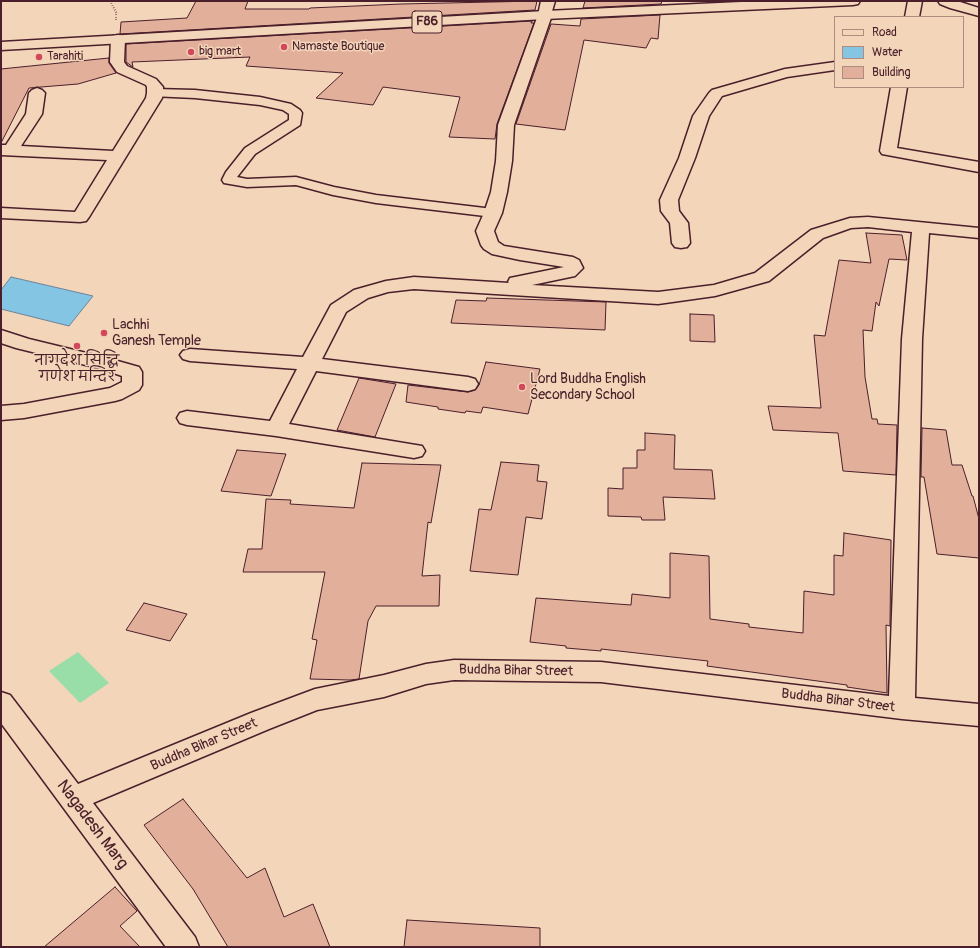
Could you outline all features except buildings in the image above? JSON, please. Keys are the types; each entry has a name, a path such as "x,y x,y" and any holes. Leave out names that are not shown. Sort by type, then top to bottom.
{"street":[{"name":"F86","path":"1,46 546,8 853,1"},
{"path":"912,16 915,1"},
{"path":"945,1 979,12"},
{"path":"466,286 522,281 569,272 574,268 573,264 567,261 520,255 498,250 490,246 484,231 493,213 504,161 506,125 546,8"},
{"path":"1,213 80,217 154,98 155,87 151,82 122,69 117,62 118,39"},
{"path":"680,243 679,223 670,211 669,200 676,180 687,158 701,116 714,96 717,93 785,72 834,66"},
{"path":"899,88 888,151 979,167"},
{"path":"6,150 34,114 37,93"},
{"path":"6,150 118,156"},
{"path":"276,429 338,309 361,294 386,287 414,283 658,298 681,296 742,284 762,277 817,234 836,227 868,222 979,233"},
{"path":"902,708 912,339 921,227"},
{"path":"1,336 23,344 107,364 132,372 132,385 115,394 24,411 1,413"},
{"path":"190,355 309,364 468,384"},
{"path":"187,418 276,429 414,451"},
{"name":"Buddha Bihar Street","path":"73,799 260,721 315,700 384,686 426,674 454,670 602,672 902,708 979,715"},
{"name":"Nagadesh Marg","path":"1,704 184,947"}],"lane":[{"path":"155,93 202,94 260,101 287,107 296,113 295,122 250,151 233,172 229,180 247,183 296,181 333,191 376,199 493,213"}],"green space":[{"path":"78,652 109,683 80,703 49,671"}],"water":[{"path":"11,277 93,296 69,326 1,309 1,290"}],"place":[{"name":"Namaste Boutique","path":"284,47"},
{"name":"big mart","path":"191,52"},
{"name":"Tarahiti","path":"39,57"},
{"name":"Lachhi Ganesh Temple","path":"104,333"},
{"name":"नागदेश सिद्धि गणेश मन्दिर","path":"77,346"},
{"name":"Lord Buddha English Secondary School","path":"522,387"}]}
